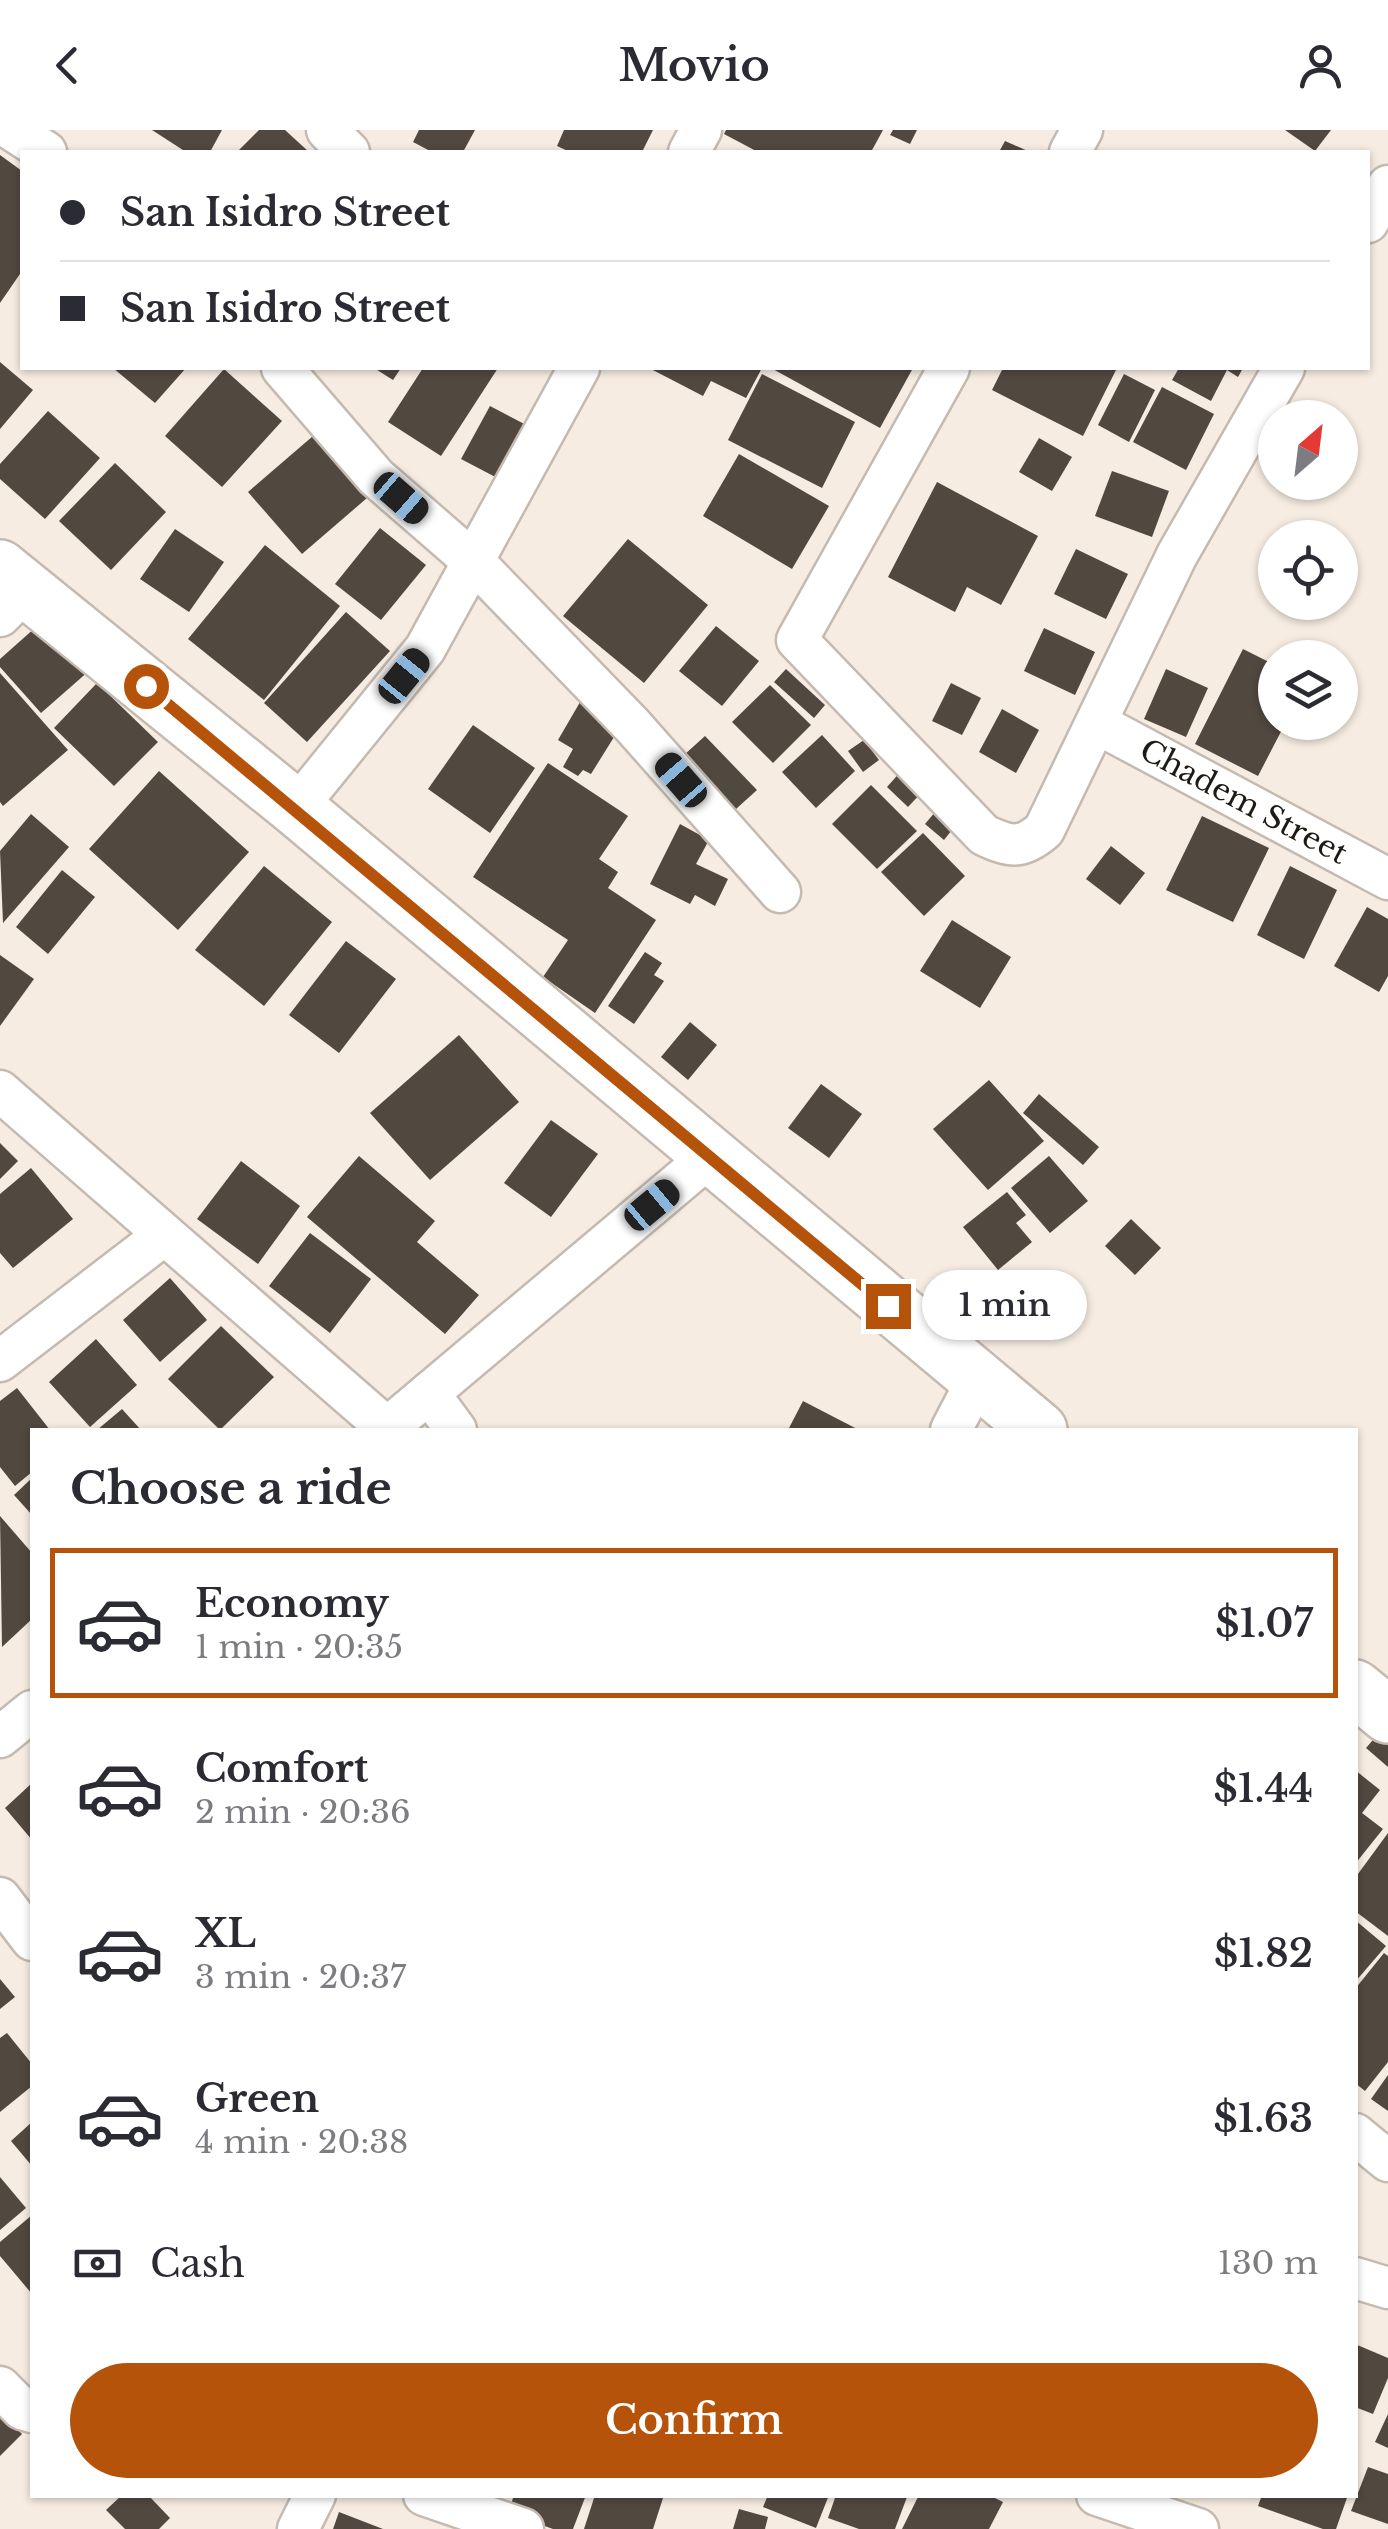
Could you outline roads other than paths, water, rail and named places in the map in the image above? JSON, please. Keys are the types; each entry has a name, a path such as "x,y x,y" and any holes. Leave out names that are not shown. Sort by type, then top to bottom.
{"street":[{"path":"12,130 43,150"},
{"path":"327,130 347,150"},
{"path":"1370,218 1388,186"},
{"path":"284,370 376,477 476,564 632,725 780,892"},
{"path":"948,370 797,640 984,835 1010,847 1027,845 1044,830 1176,555 1283,370"},
{"path":"296,808 425,650 476,564 568,373"},
{"path":"9,591 296,808 708,1158 1037,1428"},
{"name":"Chadem Street","path":"1098,724 1388,879"},
{"path":"0,1091 385,1428"},
{"path":"387,1428 708,1158"},
{"path":"0,1361 164,1234"},
{"path":"952,1428 977,1380"},
{"path":"429,1393 455,1428"},
{"path":"1358,1690 1388,1715"},
{"path":"0,1898 30,1937"},
{"path":"1358,2136 1388,2161"},
{"path":"1358,2279 1388,2288"},
{"path":"0,2387 22,2409 30,2411"},
{"path":"298,2529 314,2498"},
{"path":"433,2498 523,2529"},
{"path":"1106,2498 1198,2529"}]}
